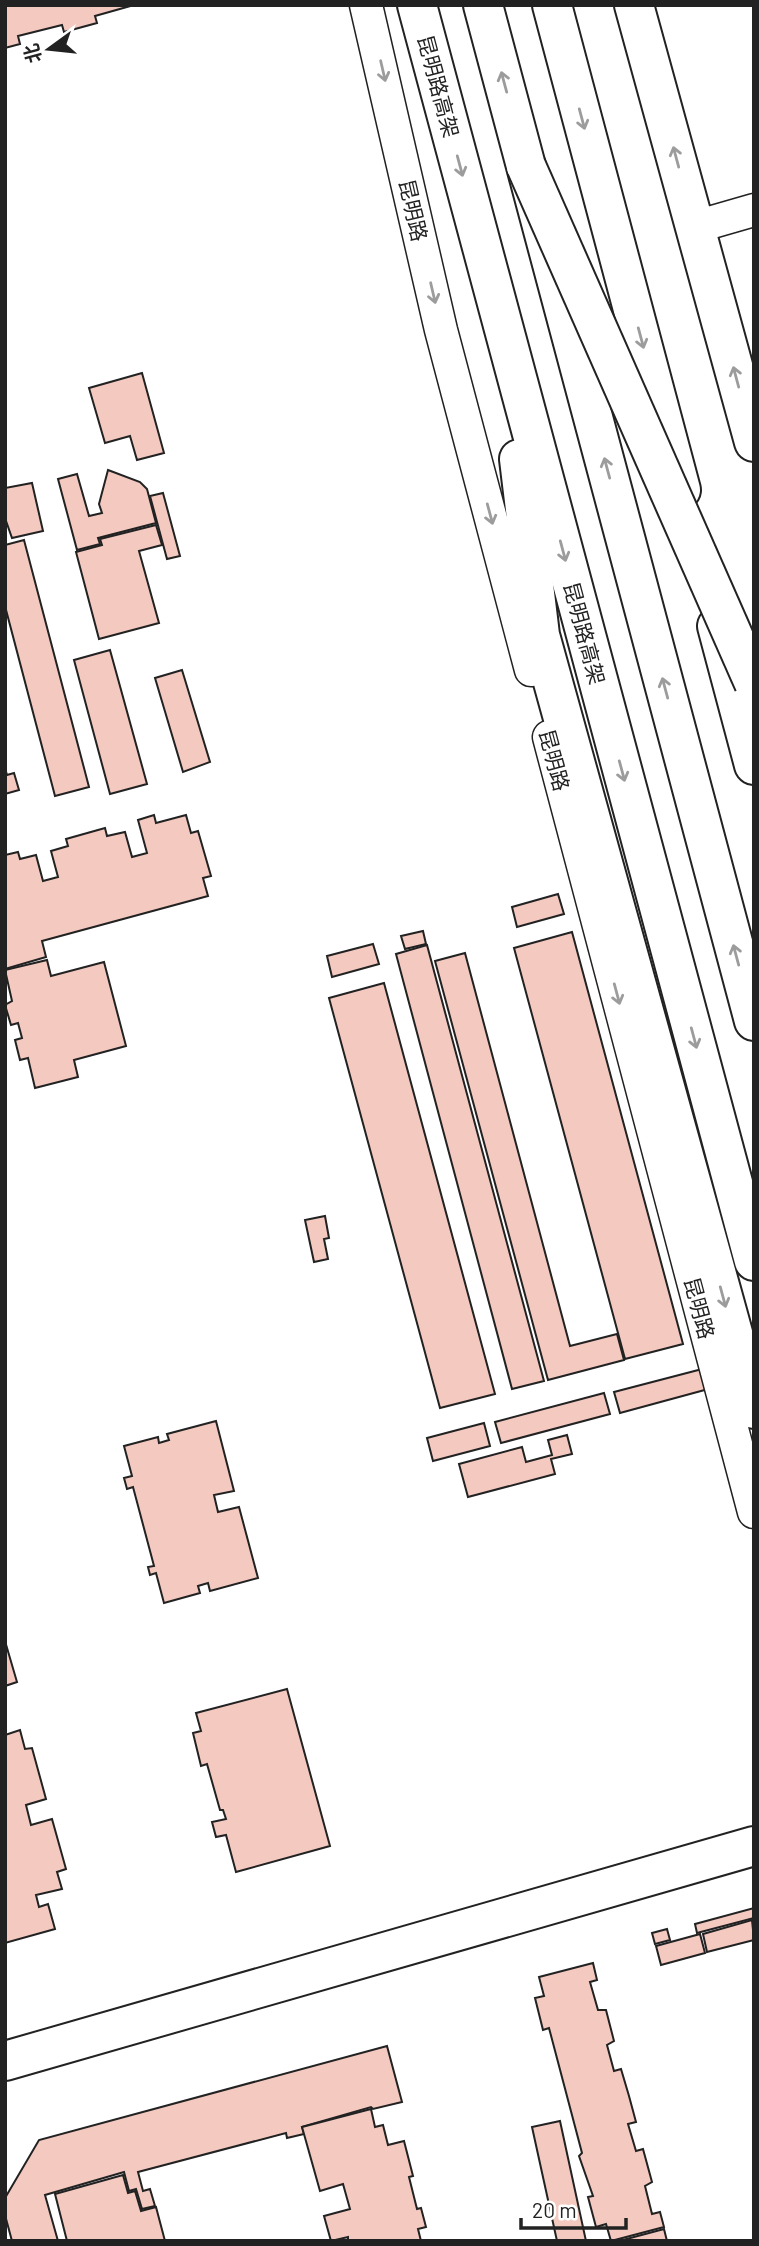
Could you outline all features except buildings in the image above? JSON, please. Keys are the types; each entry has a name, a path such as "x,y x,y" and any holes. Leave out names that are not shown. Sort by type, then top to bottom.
{"main road":[{"name":"昆明路高架","path":"418,5 754,1261"},
{"path":"483,5 754,1021"},
{"path":"552,5 754,765"},
{"path":"634,5 754,442"},
{"path":"526,166 754,683"},
{"path":"503,325 540,635 754,1409"},
{"path":"5,2061 754,1846"}],"street":[{"name":"昆明路","path":"366,5 441,330 754,1511"},
{"path":"695,227 754,210"}]}
